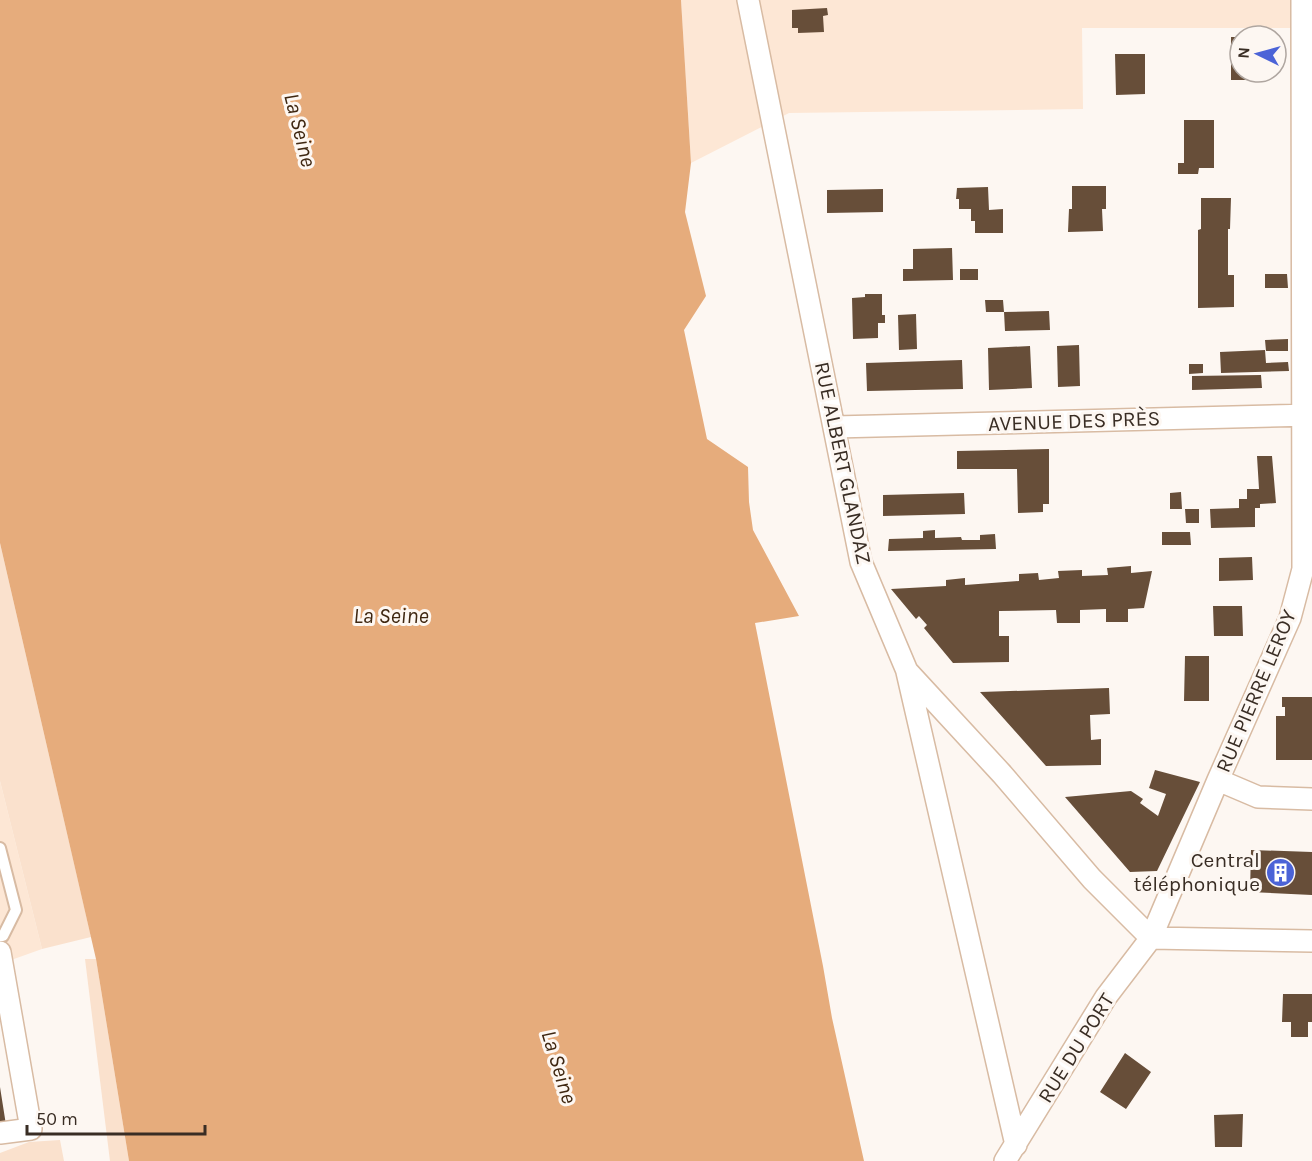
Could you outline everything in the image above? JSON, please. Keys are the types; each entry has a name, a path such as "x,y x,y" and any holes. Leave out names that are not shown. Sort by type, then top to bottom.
{"street":[{"name":"RUE ALBERT GLANDAZ","path":"748,0 861,562 907,671 1002,774 1092,879 1151,938"},
{"name":"RUE PIERRE LEROY","path":"1151,938 1290,618 1307,569 1302,0"},
{"name":"AVENUE DES PRÈS","path":"835,428 1307,415"},
{"path":"907,671 1010,1153"},
{"path":"1218,780 1258,797 1312,799"},
{"path":"1151,938 1312,941"},
{"name":"RUE DU PORT","path":"1010,1153 1106,997 1151,938"},
{"path":"0,952 31,1129 0,1133"}],"lane":[{"path":"0,848 16,910 3,936 0,936"}],"shaded area":[{"path":"681,0 1294,0 1295,28 1288,28 1288,24 1228,24 1228,28 1082,28 1083,109 789,113 691,163"},
{"path":"0,543 91,937 42,949 0,781"},
{"path":"0,781 42,949 0,964"},
{"path":"85,959 96,959 129,1161 110,1161"},
{"path":"60,1140 64,1161 0,1161 0,1153 29,1142"}],"water":[{"name":"La Seine","path":"0,0 681,0 691,163 685,212 706,296 684,330 707,439 748,467 753,530 799,616 755,623 832,1018 864,1161 129,1161 96,959 0,543"}],"building":[{"path":"827,8 828,15 823,16 824,32 798,33 798,28 792,28 792,10"},
{"path":"1115,54 1145,54 1145,94 1116,95"},
{"path":"1184,120 1214,120 1214,168 1199,168 1198,174 1178,174 1178,163 1184,163"},
{"path":"1072,186 1106,186 1106,209 1102,209 1103,231 1068,232 1069,209 1072,209"},
{"path":"988,187 989,210 1003,209 1003,233 975,233 975,221 971,221 971,209 959,209 959,199 956,199 957,188"},
{"path":"883,189 883,212 827,213 827,190"},
{"path":"1201,198 1231,198 1228,275 1234,275 1234,307 1198,308 1198,230 1201,229"},
{"path":"952,248 953,280 903,281 903,269 913,269 913,249"},
{"path":"960,269 978,269 978,280 960,280"},
{"path":"1265,274 1287,274 1288,288 1265,288"},
{"path":"865,294 882,294 882,315 885,315 885,323 878,323 878,338 853,339 852,298 865,297"},
{"path":"985,300 1003,300 1004,312 986,312"},
{"path":"1049,311 1050,330 1005,331 1004,312"},
{"path":"916,314 917,349 899,350 898,315"},
{"path":"1288,339 1288,351 1266,351 1265,340"},
{"path":"1079,345 1080,386 1058,387 1057,346"},
{"path":"1030,346 1032,388 989,390 988,348"},
{"path":"1265,350 1266,363 1288,362 1289,371 1221,373 1220,352"},
{"path":"962,360 963,389 867,391 866,363"},
{"path":"1189,364 1203,364 1203,373 1189,374"},
{"path":"1261,375 1262,388 1192,390 1192,376"},
{"path":"1049,449 1049,504 1043,504 1043,512 1018,513 1017,469 957,469 957,451"},
{"path":"1257,456 1272,456 1276,503 1260,504 1260,508 1255,508 1255,527 1211,528 1210,509 1239,508 1239,499 1247,499 1247,489 1259,489"},
{"path":"1181,492 1182,509 1170,509 1170,493"},
{"path":"964,493 965,514 883,516 883,495"},
{"path":"1185,509 1199,509 1199,523 1186,523"},
{"path":"935,530 935,538 961,537 962,540 980,540 980,535 995,534 996,549 888,551 889,539 923,538 923,531"},
{"path":"1162,532 1190,532 1191,545 1162,545"},
{"path":"1252,557 1253,580 1219,581 1219,558"},
{"path":"1131,566 1131,573 1152,571 1144,608 1128,609 1128,622 1106,622 1106,609 1080,610 1080,623 1057,623 1056,610 999,611 999,636 1009,636 1009,662 953,663 924,628 927,625 919,616 916,619 891,589 946,586 946,580 965,578 965,585 1019,581 1019,574 1038,573 1039,580 1059,578 1058,571 1082,570 1082,576 1108,575 1107,568"},
{"path":"1213,606 1242,606 1243,636 1214,636"},
{"path":"1185,656 1209,656 1209,701 1184,701"},
{"path":"1109,688 1110,714 1090,715 1091,740 1101,739 1101,765 1046,766 980,692"},
{"path":"1282,697 1312,697 1312,760 1276,760 1276,716 1285,716"},
{"path":"1155,770 1200,782 1157,871 1130,872 1065,797 1131,791 1143,799 1140,803 1158,816 1166,794 1149,788"},
{"name":"Central téléphonique","path":"1251,850 1312,852 1312,895 1250,892"},
{"path":"1283,994 1312,994 1312,1022 1308,1022 1308,1037 1291,1037 1291,1022 1282,1022"},
{"path":"1125,1053 1151,1072 1126,1109 1100,1092"},
{"path":"0,1087 6,1125 0,1126"},
{"path":"1243,1114 1242,1147 1215,1147 1214,1115"}],"place":[{"name":"Central téléphonique","path":"1281,872"}]}
